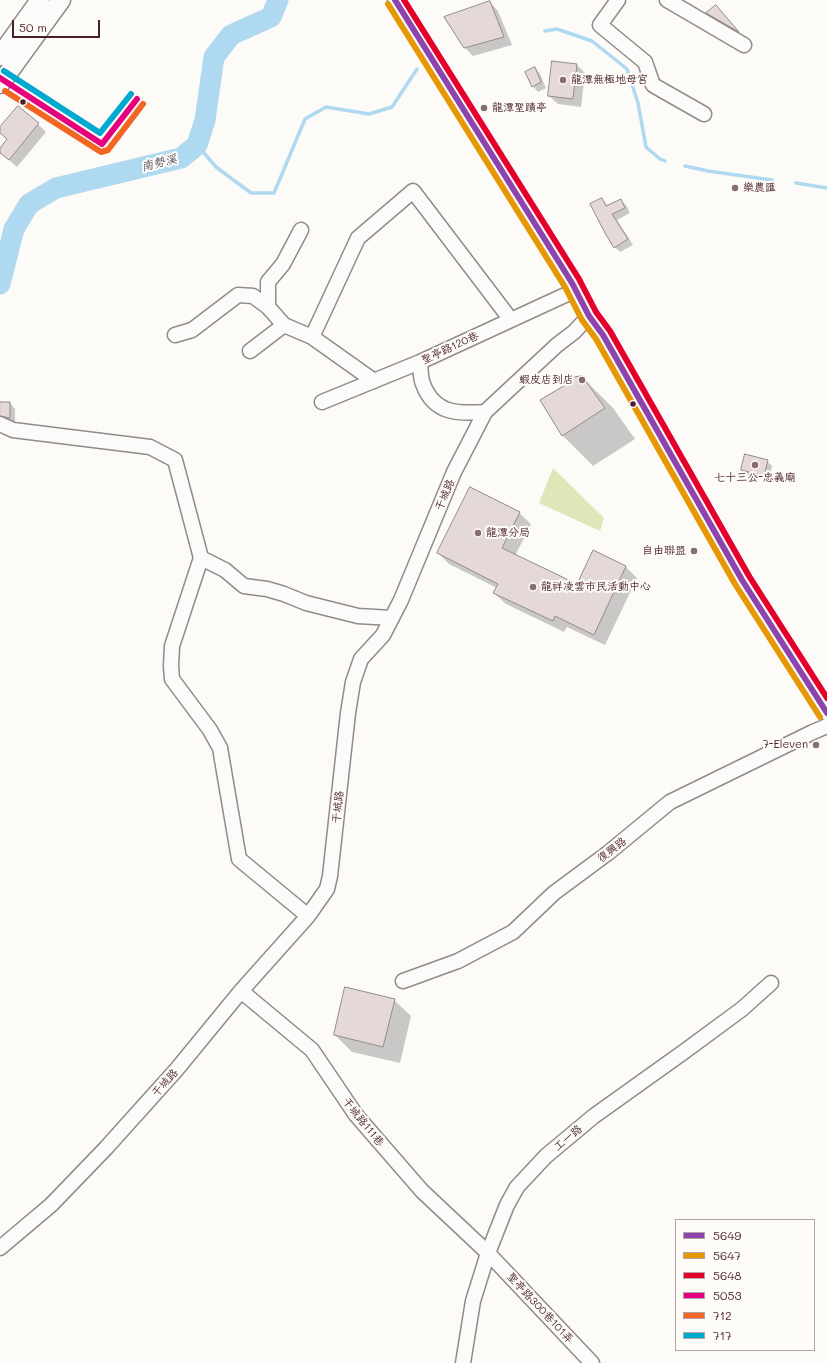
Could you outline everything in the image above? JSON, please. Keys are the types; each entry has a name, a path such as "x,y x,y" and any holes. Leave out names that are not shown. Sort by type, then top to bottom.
{"main road":[{"path":"0,56 40,0"},
{"path":"0,84 62,0"}],"street":[{"path":"395,0 576,290 589,316 604,335 742,580 827,713"},
{"path":"618,0 600,25 645,62 653,85 704,114"},
{"path":"667,0 744,45"},
{"path":"312,337 358,238 413,191 511,320"},
{"path":"268,306 268,282 283,264 301,230"},
{"name":"聖亭路120巷","path":"322,402 420,362 576,290"},
{"path":"175,334 192,330 238,295 253,296 268,306 284,324 312,337 374,381"},
{"name":"干城路","path":"0,1248 51,1205 106,1148 177,1070 241,991 308,916 327,889 330,876 348,713 353,682 361,659 383,635 392,618 401,600 454,472 485,412 574,332 589,316"},
{"path":"250,350 284,324"},
{"path":"420,362 422,383 430,398 446,410 466,413 485,412"},
{"path":"0,424 13,430 150,447 175,460 201,558 172,646 172,679 210,730 220,748 239,859 308,916"},
{"path":"201,558 225,570 244,586 267,588 306,603 358,616 392,618"},
{"name":"復興路","path":"403,981 458,961 513,932 554,893 608,853 670,802 827,726"},
{"name":"工一路","path":"463,1363 473,1301 488,1253 507,1205 517,1187 546,1156 594,1116 685,1051 742,1008 771,983"},
{"name":"干城路111巷","path":"241,991 312,1050 356,1115 422,1191 488,1253"},
{"name":"聖亭路300巷101弄","path":"488,1253 592,1363"}],"green space":[{"path":"553,468 604,518 600,531 539,503"}],"building":[{"path":"490,1 504,37 464,48 444,17"},
{"path":"716,5 739,32 706,13"},
{"name":"龍潭無極地母宮","path":"552,61 577,64 573,99 548,96"},
{"path":"535,67 541,82 532,87 525,72"},
{"path":"18,106 39,123 9,160 0,153 0,148 7,139 0,133 0,127"},
{"path":"602,198 606,206 621,199 625,208 612,214 628,239 614,248 590,204"},
{"path":"582,376 605,408 562,436 540,400 572,381 570,378"},
{"path":"0,402 10,402 10,418 0,416"},
{"name":"七十三公-忠義廟","path":"745,454 768,460 764,476 741,470"},
{"path":"470,487 520,512 502,548 577,584 593,550 626,566 594,635 555,616 553,621 493,593 498,584 437,553"},
{"path":"345,987 395,999 383,1047 334,1035"}],"waterway":[{"name":"南勢溪","path":"0,284 14,229 29,204 56,188 181,158 197,145 205,120 214,57 231,35 271,17 278,0"},
{"path":"545,31 557,29 592,41 627,69 638,103 646,147 660,159 665,161"},
{"path":"197,145 216,167 251,193 274,193 305,119 326,107 369,114 392,107 417,69"},
{"path":"685,166 708,171 772,180"},
{"path":"796,183 827,188"}],"transit line":[{"name":"5649","path":"395,0 572,283 589,316 603,335 742,580 827,713"},
{"name":"5648","path":"404,0 579,279 596,312 610,331 749,576 827,698"},
{"name":"5647","path":"388,4 565,287 582,320 596,339 735,584 820,717"},
{"name":"717","path":"4,71 100,133 131,94"},
{"name":"5053","path":"0,78 102,144 137,99"},
{"name":"712","path":"5,91 101,152 108,150 143,104"}],"place":[{"name":"龍潭無極地母宮","path":"563,80"},
{"name":"龍潭聖蹟亭","path":"484,108"},
{"name":"樂農匯","path":"735,188"},
{"name":"蝦皮店到店","path":"582,380"},
{"name":"七十三公-忠義廟","path":"755,465"},
{"name":"龍潭分局","path":"478,533"},
{"name":"自由聯盟","path":"694,551"},
{"name":"龍祥凌雲市民活動中心","path":"533,587"},
{"name":"7-Eleven","path":"816,745"}]}
